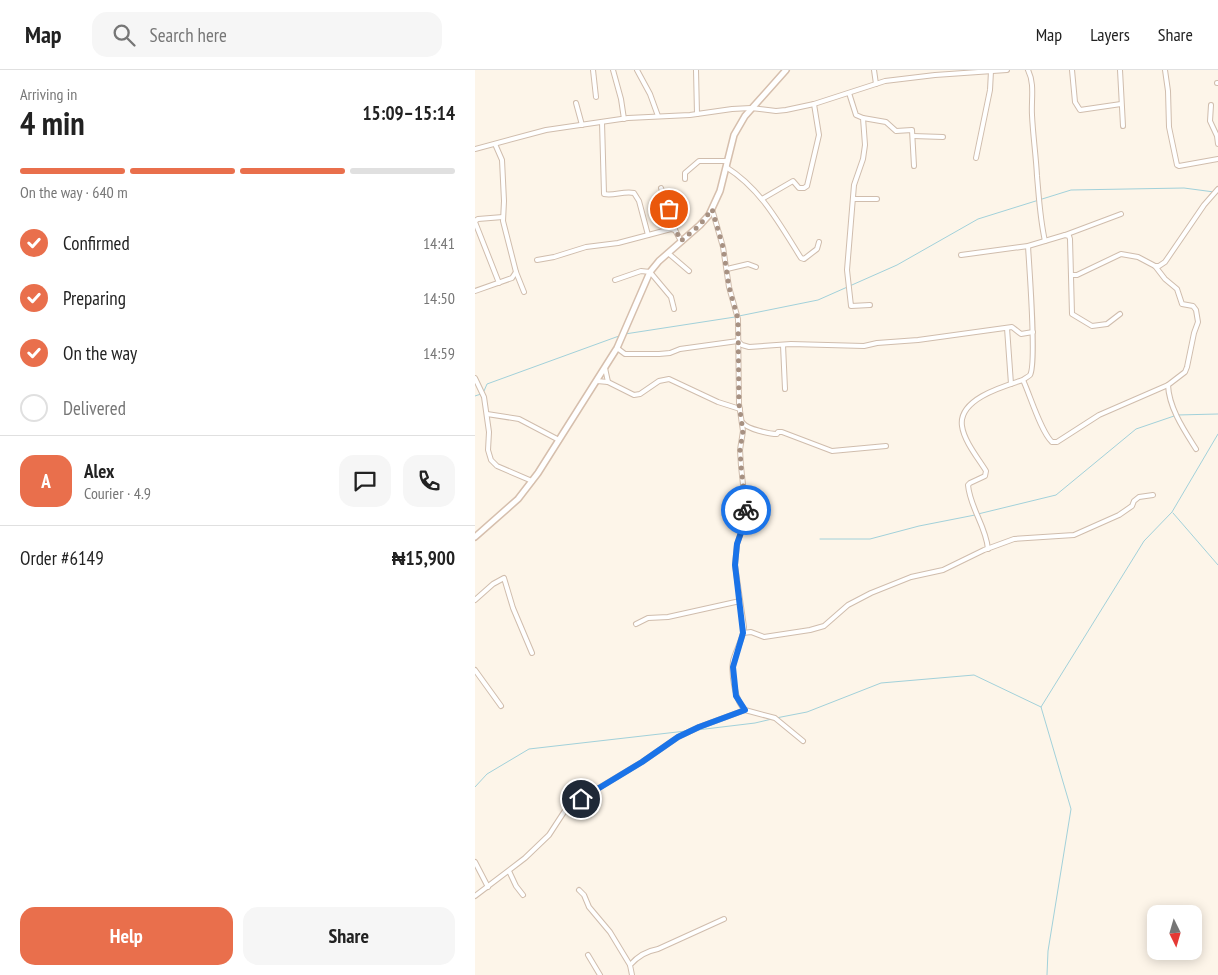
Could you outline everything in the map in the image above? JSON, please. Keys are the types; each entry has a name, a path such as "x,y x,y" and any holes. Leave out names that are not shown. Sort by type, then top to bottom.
{"main road":[{"path":"475,537 518,499 560,440 617,348 650,272 668,253 700,225 712,209 720,191 734,135 751,108 786,70"}],"street":[{"path":"593,70 596,97"},
{"path":"613,70 621,99 623,119"},
{"path":"637,70 650,94 658,116"},
{"path":"696,70 697,114"},
{"path":"874,70 876,84"},
{"path":"475,149 537,131 582,124 733,109 751,108 776,111 814,104 876,84 907,78 1007,70"},
{"path":"1028,70 1032,78 1032,115 1038,198 1045,241"},
{"path":"1072,70 1075,102 1080,110 1121,104"},
{"path":"1120,70 1123,126"},
{"path":"1165,70 1168,91 1169,127 1177,164 1179,166 1218,159"},
{"path":"976,158 990,90 991,72"},
{"path":"849,93 855,115 886,122 896,131 912,130 914,166"},
{"path":"576,103 582,124"},
{"path":"762,198 793,180 799,188 807,186 819,136 814,104"},
{"path":"1211,105 1211,121 1218,144"},
{"path":"863,118 865,145 863,159 856,176 847,270 851,306 870,304"},
{"path":"601,122 604,194 634,193 639,201 648,235"},
{"path":"913,136 943,137"},
{"path":"495,144 502,160 503,217 515,272 524,292"},
{"path":"685,179 686,171 699,161 726,164 762,198 801,258 804,259 817,249 819,242"},
{"path":"661,188 675,230 681,241"},
{"path":"1155,266 1165,262 1204,205 1218,189"},
{"path":"854,199 877,199"},
{"path":"712,209 738,319 740,409 743,423 740,457 746,512 737,544 735,565 743,633 733,667 736,696 745,710"},
{"path":"961,255 1029,246 1121,214"},
{"path":"499,283 475,222 478,219 503,217"},
{"path":"537,260 554,258 586,247 617,242 671,229 675,230"},
{"path":"1065,235 1069,236 1070,239 1072,314 1092,326 1107,324 1120,314"},
{"path":"988,549 985,534 973,508 968,485 970,482 985,476 986,471 963,433 962,418 967,407 972,402 1023,380 1030,375 1032,368 1033,332 1029,246"},
{"path":"668,253 689,271"},
{"path":"1023,380 1050,441 1057,442 1099,415 1168,384 1185,372 1194,333 1199,322 1198,315 1193,306 1182,304 1177,289 1165,279 1155,266 1143,258 1125,254 1091,267 1077,275 1071,275"},
{"path":"727,269 748,264 756,267"},
{"path":"615,280 641,271 650,272 671,297 674,308"},
{"path":"475,290 511,278 515,272"},
{"path":"738,341 742,345 749,347 783,344 864,346 1007,328 1014,328 1021,334 1033,332"},
{"path":"1007,328 1011,384"},
{"path":"617,348 625,354 659,354 670,353 680,349 738,341"},
{"path":"783,344 785,389"},
{"path":"605,368 609,382"},
{"path":"475,378 483,395 487,414 491,460 497,466 532,481"},
{"path":"597,381 609,382 634,395 640,394 659,381 669,379 718,402 740,409"},
{"path":"1168,384 1170,398 1177,416 1196,449"},
{"path":"487,414 519,419 560,440"},
{"path":"743,423 747,428 771,434 782,432 832,451 887,446"},
{"path":"743,633 751,632 764,637 824,626 841,610 871,593 911,577 943,570 1014,539 1074,535 1119,516 1132,506 1139,497 1153,495"},
{"path":"475,600 493,584 504,578 513,608 532,653"},
{"path":"636,624 648,618 669,617 740,601"},
{"path":"475,670 501,706"},
{"path":"475,896 525,858 549,835 564,812 572,804 642,762 678,737 699,727 745,710 775,718 803,741"},
{"path":"475,862 488,887"},
{"path":"509,870 516,886 523,895"},
{"path":"579,890 589,907 610,932 630,965 632,975"},
{"path":"630,965 648,951 658,949 724,919"},
{"path":"588,955 600,975"}],"waterway":[{"path":"739,316 818,300 897,265 978,219 1071,190 1184,188 1214,192"},
{"path":"625,334 735,317"},
{"path":"484,391 487,384 619,336"},
{"path":"475,396 481,394"},
{"path":"978,514 1056,495 1136,429 1177,415 1218,414"},
{"path":"1047,975 1048,951 1071,809 1041,707 1144,541 1172,512 1218,434"},
{"path":"1173,513 1218,565"},
{"path":"820,539 870,539 919,526 975,515"},
{"path":"776,718 807,712 881,683 974,675 1041,707"},
{"path":"697,730 772,719"},
{"path":"475,787 487,774 529,749 686,731"}],"way so far":[{"path":"669,209 675,230 681,241 700,225 712,209 719,230 729,287 738,319 739,404 743,431 740,450 746,510"}],"route":[{"path":"581,799 689,731 745,710 736,696 733,667 743,637 744,627 735,561 737,544 744,524 746,510"}]}
